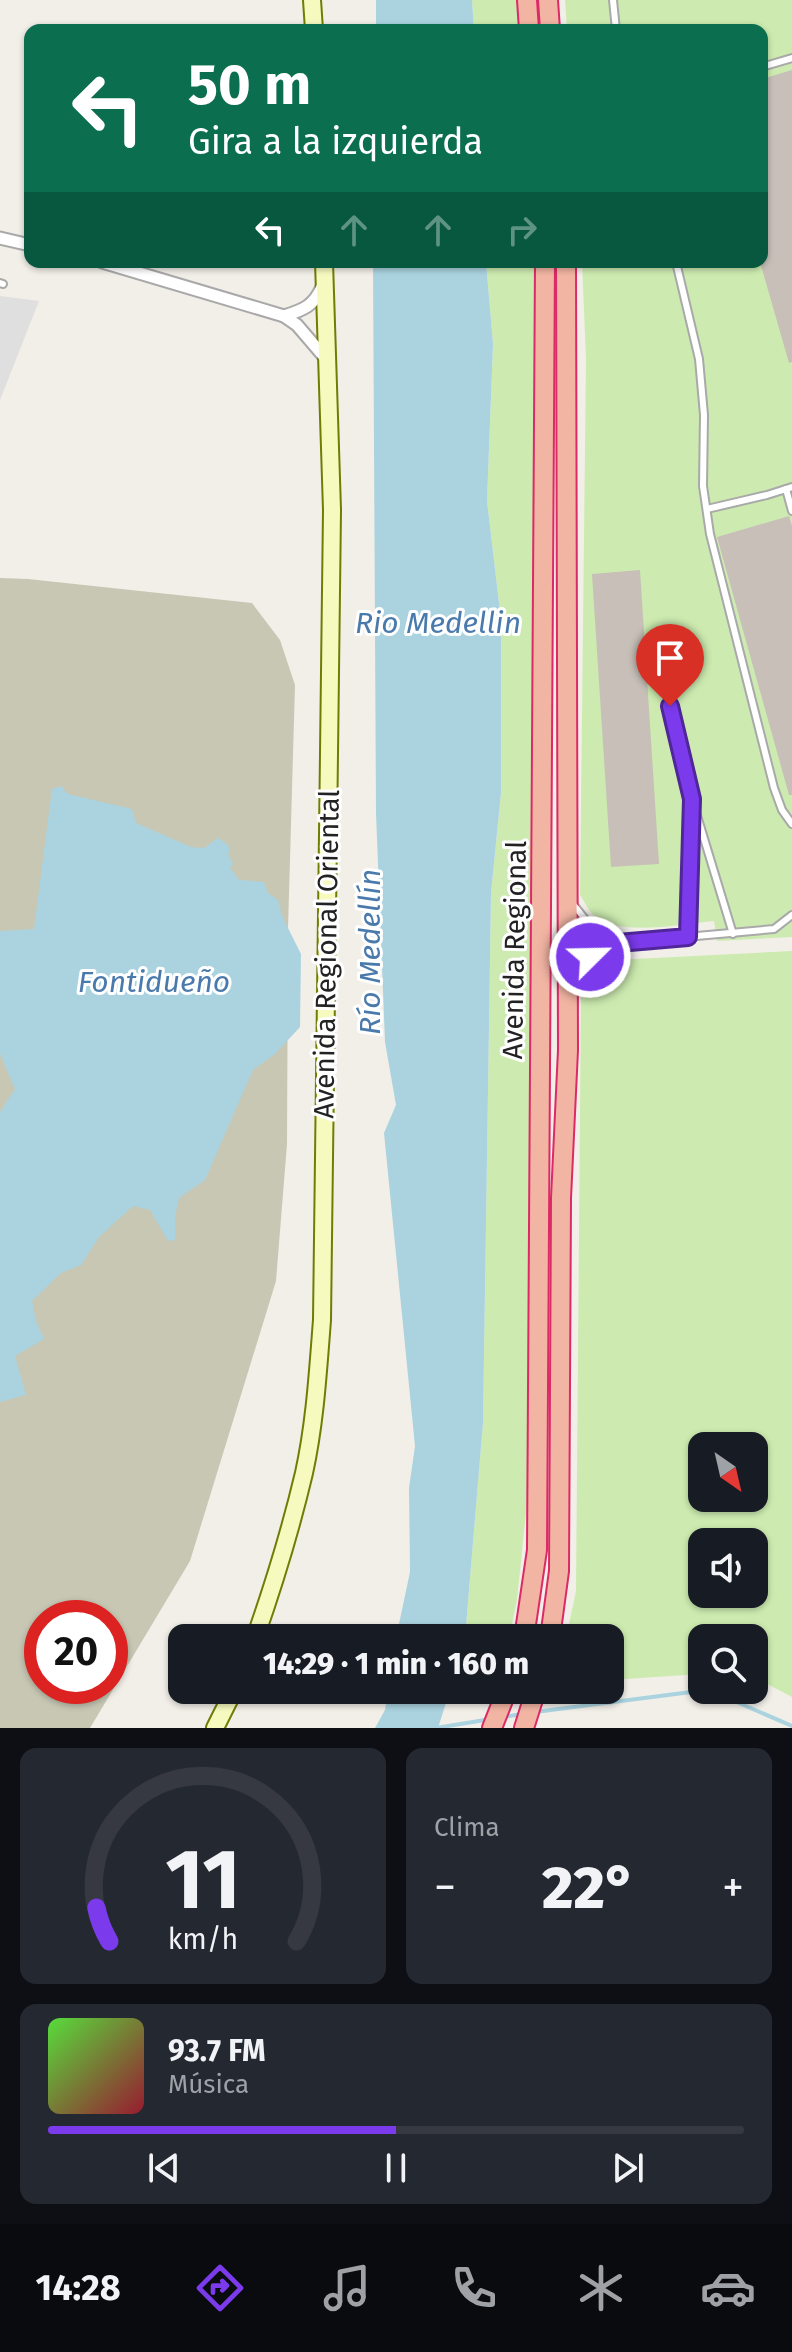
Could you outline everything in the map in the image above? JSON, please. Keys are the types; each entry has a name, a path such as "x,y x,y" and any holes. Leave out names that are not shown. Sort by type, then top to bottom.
{"highway":[{"path":"527,0 529,24"},
{"path":"548,0 550,24"},
{"name":"Avenida Regional","path":"526,1624 537,1550 545,268"},
{"name":"Avenida Regional","path":"552,1624 559,1571 561,1198 569,897 566,268"},
{"path":"492,1728 501,1704"},
{"path":"524,1728 532,1704"}],"main road":[{"path":"312,0 314,24"},
{"name":"Avenida Regional Oriental","path":"259,1624 304,1471 316,1395 322,1320 332,510 325,271"},
{"path":"215,1728 227,1704"}],"street":[{"path":"0,238 24,244"},
{"path":"129,268 284,316 297,325 328,362"},
{"path":"284,316 305,309 317,299 325,271"}],"lane":[{"path":"613,0 615,24"},
{"path":"768,65 792,58"},
{"path":"677,268 699,359 704,415 703,486 714,549 782,810 792,824"},
{"path":"707,509 789,488 792,511"},
{"path":"670,706 692,799 733,934"},
{"path":"688,937 692,799"},
{"path":"782,810 792,807"},
{"path":"569,897 588,923 618,943"},
{"path":"568,987 590,957 618,943 774,929 792,915"}],"shaded area":[{"path":"0,296 39,301 0,400"},
{"path":"0,578 252,603 280,640 295,685 288,929 287,1144 276,1281 190,1561 128,1665 128,1600 24,1600 24,1704 104,1704 90,1728 0,1728"}],"green space":[{"path":"472,0 519,0 521,24 474,24"},
{"path":"565,0 792,0 792,937 717,941 714,921 652,928 621,926 595,916 580,895 586,359 582,268 768,268 768,24 567,24"},
{"path":"487,268 534,268 537,337 528,1493 512,1624 466,1624 483,1423 491,893 501,793 501,620 487,501 493,344"},
{"path":"792,951 792,1697 768,1684 768,1624 688,1624 688,1675 624,1679 624,1624 569,1624 576,1591 581,993 593,969 615,960"}],"water":[{"path":"376,0 472,0 474,24 376,24"},
{"name":"Rio Medellin","path":"373,268 487,268 493,344 487,501 501,620 501,793 491,893 483,1423 466,1624 399,1624 410,1572 409,1488 415,1446 384,1133 396,1105 385,1042 376,813"},
{"name":"Fontidueño","path":"61,786 68,794 132,809 136,823 191,847 204,848 218,838 228,845 233,864 230,868 239,880 264,882 268,893 278,900 283,918 301,954 300,1027 275,1054 253,1070 205,1180 179,1198 175,1240 168,1241 150,1210 133,1206 99,1237 81,1265 61,1273 32,1301 44,1339 15,1356 26,1395 0,1402 0,1112 15,1089 0,1054 0,931 34,929 52,789"},
{"path":"386,1704 446,1704 438,1728 375,1728"}],"building":[{"path":"792,70 792,362 789,363 762,268 768,268 768,77"},
{"path":"789,516 792,526 792,795 789,795 717,537"},
{"path":"640,570 659,864 611,867 592,574"}],"waterway":[{"path":"535,1712 688,1692"},
{"path":"741,1704 792,1726"},
{"path":"503,1717 522,1714"},
{"path":"436,1728 491,1719"}],"route":[{"path":"590,957 618,943 688,937 692,799 670,706"}],"water label":[{"name":"Río Medellín","path":"370,952"}]}
